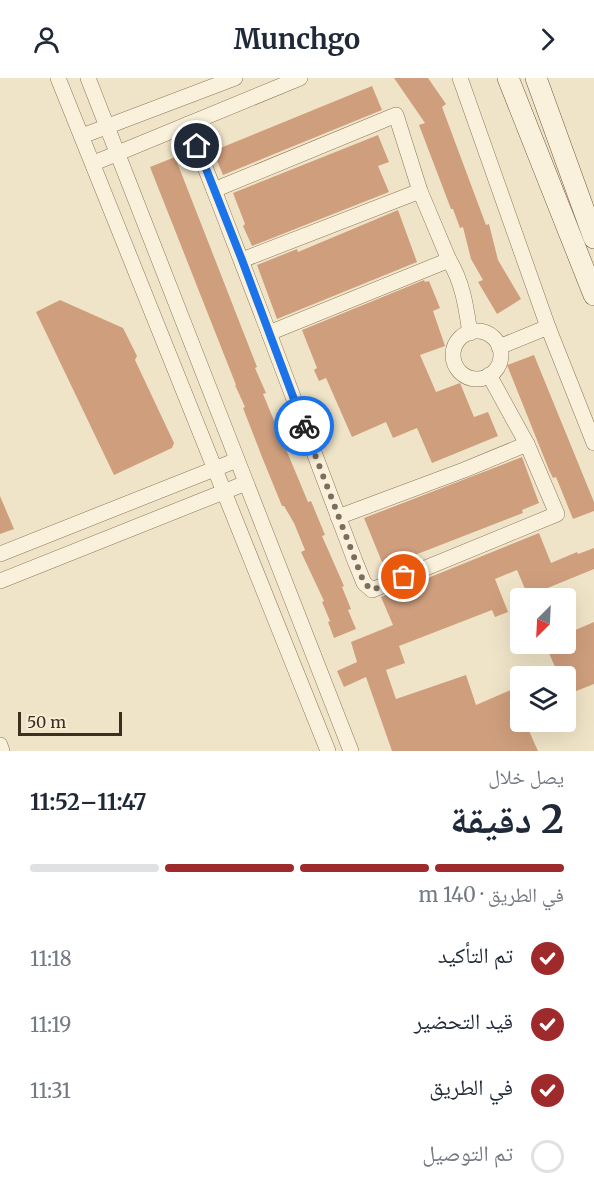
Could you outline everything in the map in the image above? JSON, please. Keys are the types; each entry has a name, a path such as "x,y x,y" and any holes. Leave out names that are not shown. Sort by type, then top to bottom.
{"street":[{"path":"58,78 328,751"},
{"path":"88,78 351,751"},
{"path":"82,136 235,78"},
{"path":"94,163 300,78"},
{"path":"460,78 548,327 594,443"},
{"path":"508,78 587,233"},
{"path":"536,78 587,233 594,295"},
{"path":"214,189 396,115 420,191 449,260 458,274 470,333"},
{"path":"188,124 364,583 372,590 557,514 527,444 489,375"},
{"path":"242,260 420,191"},
{"path":"269,333 449,260"},
{"path":"499,347 548,327"},
{"path":"470,333 484,333 490,336 499,347 499,363 489,375 482,378 466,376 455,365 453,357 457,342 470,333"},
{"path":"338,517 527,444"},
{"path":"0,554 237,460"},
{"path":"0,581 246,483"},
{"path":"0,746 2,751"}],"building":[{"path":"394,78 428,78 446,104 442,107 486,225 489,224 498,260 521,299 497,314 478,282 483,280 471,259 463,227 460,228 453,209 451,209 419,125 425,123"},
{"path":"372,86 382,110 223,175 213,151"},
{"path":"378,135 389,162 378,166 389,192 252,246 233,193"},
{"path":"175,157 257,367 255,368 266,393 263,394 308,502 311,501 325,535 322,536 344,586 342,587 351,609 348,610 356,629 334,638 322,602 324,601 301,552 305,550 294,523 282,506 262,457 243,408 245,407 150,167"},
{"path":"398,210 417,262 277,319 257,265 297,249 298,252"},
{"path":"424,280 429,281 440,308 433,311 445,346 420,355 436,392 460,383 474,417 488,412 498,436 432,463 417,428 393,438 386,422 352,437 326,378 319,381 314,370 317,368 302,330"},
{"path":"60,300 123,328 137,356 135,360 174,443 172,448 114,475 36,312"},
{"path":"534,355 594,502 594,511 573,519 556,477 553,478 549,470 507,365"},
{"path":"522,457 539,503 522,510 523,513 384,567 364,518"},
{"path":"0,496 14,529 0,534"},
{"path":"539,533 551,563 577,552 578,554 594,548 594,569 548,588 525,588 517,570 495,579 508,612 495,617 492,610 399,646 405,663 386,670 396,699 466,675 476,705 510,690 510,732 529,732 538,751 392,751 366,677 344,687 337,671 357,662 351,642 393,625 381,597"},
{"path":"594,622 594,684 576,691 576,666 555,666 549,654 576,654 576,630"}],"way so far":[{"path":"304,426 364,583 372,590 404,577"}],"route":[{"path":"197,146 304,426"}]}
